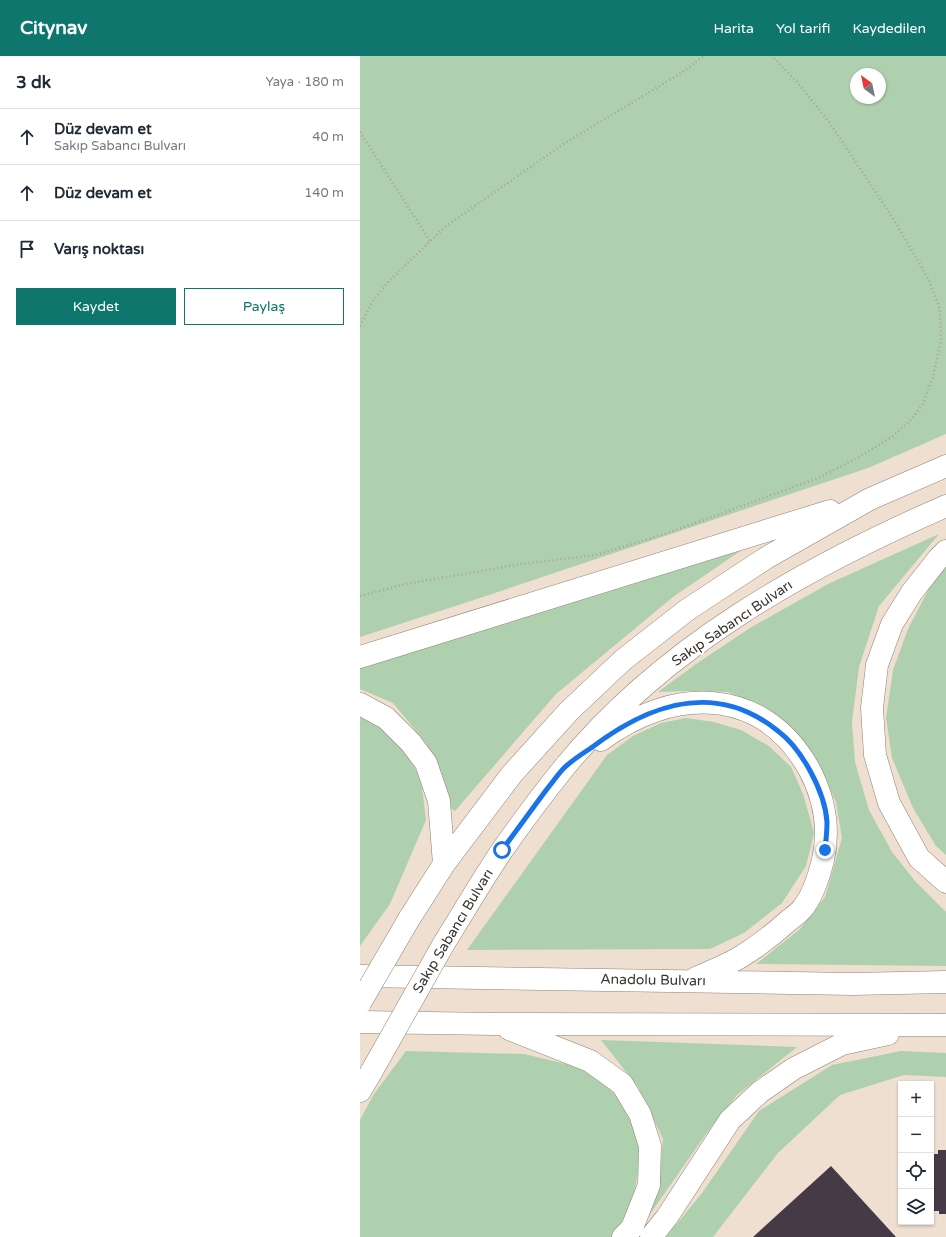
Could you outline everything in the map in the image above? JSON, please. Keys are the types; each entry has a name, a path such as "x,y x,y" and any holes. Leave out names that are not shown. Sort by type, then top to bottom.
{"main road":[{"path":"360,1003 409,919 444,864 512,774 569,711 623,660 693,606 766,558 870,499 946,466"},
{"path":"360,657 870,499"},
{"name":"Sakıp Sabancı Bulvarı","path":"364,1083 443,945 502,850 564,768 604,724 644,686 688,650 752,606 808,572 876,538 946,506"},
{"path":"946,551 912,592 892,624 877,665 872,708 875,755 889,802 919,858 946,882"},
{"path":"564,768 611,733 640,717 670,706 698,702 730,705 753,714 771,725 787,738 802,757 814,778 822,799 827,822 825,850 819,874 812,893 802,909 776,932 741,956 692,980"},
{"path":"360,704 386,718 411,743 426,763 439,801 444,864"},
{"name":"Anadolu Bulvarı","path":"360,976 692,980 853,984 946,982"},
{"path":"360,1022 496,1024 936,1025"},
{"path":"496,1024 590,1061 622,1084 640,1114 650,1146 649,1185 632,1228 624,1237"},
{"path":"651,1237 667,1217 730,1120 760,1092 793,1069 842,1044 936,1025"}],"path":[{"path":"360,324 372,302 388,282 445,227 562,145 681,73 704,56"},
{"path":"360,596 406,584 521,564 596,555 671,532 818,478 861,456 893,436 911,420 923,404 933,377 940,339 940,308 928,278 894,220 829,122 797,82 772,56"},
{"path":"360,132 430,241"}],"green space":[{"path":"360,56 946,56 946,434 868,468 360,637"},
{"path":"939,534 879,606 859,667 852,722 855,762 869,810 892,852 915,881 946,912 946,966 756,964 800,929 825,897 842,838 836,802 820,770 792,730 764,708 728,692 658,692 696,664 750,628 828,584"},
{"path":"758,539 673,597 556,694 455,811 446,805 443,781 426,743 393,703 360,689 360,664"},
{"path":"946,568 946,855 936,846 913,808 892,758 886,718 893,670 908,629 934,579"},
{"path":"360,708 398,739 421,779 426,820 390,904 360,946"},
{"path":"686,718 714,722 741,730 769,746 791,767 803,794 814,833 806,866 782,903 744,933 710,949 467,950 607,755 633,736 661,723"},
{"path":"601,1040 797,1047 737,1095 706,1134 634,1237 659,1186 663,1139 638,1087"},
{"path":"406,1051 524,1054 591,1070 633,1113 640,1160 632,1206 611,1237 360,1237 360,1120 374,1094"},
{"path":"901,1051 946,1053 946,1077 904,1075 840,1095 778,1153 713,1237 666,1237 702,1193 759,1111 832,1065"}],"building":[{"path":"938,1150 946,1150 946,1214 939,1214 939,1211 934,1211 934,1154 938,1154"},
{"path":"831,1166 896,1237 753,1237"}],"route":[{"path":"502,850 564,768 611,733 640,717 670,706 698,702 730,705 753,714 771,725 787,738 802,757 814,778 822,799 827,822 825,850"}]}
